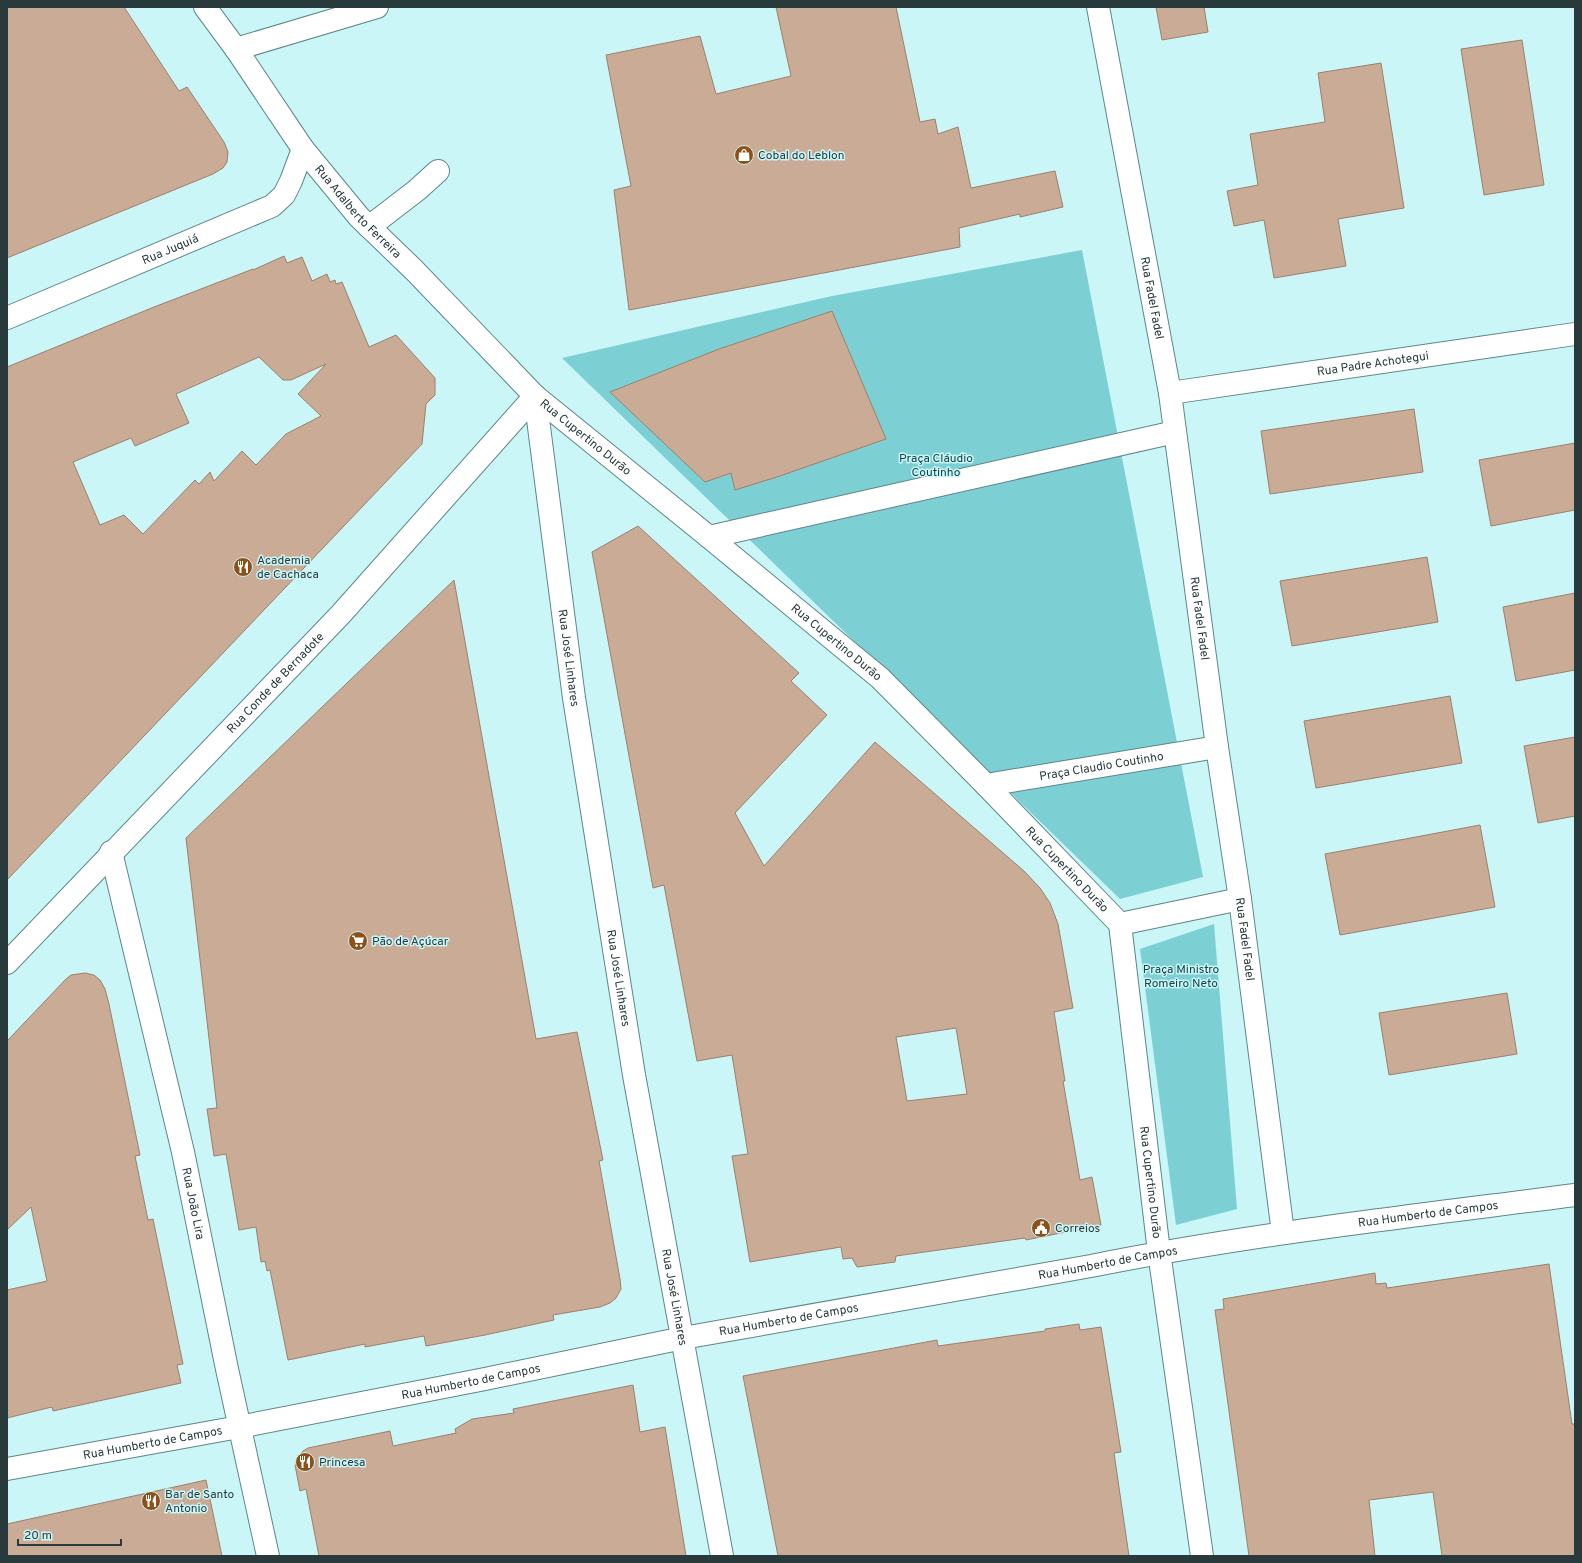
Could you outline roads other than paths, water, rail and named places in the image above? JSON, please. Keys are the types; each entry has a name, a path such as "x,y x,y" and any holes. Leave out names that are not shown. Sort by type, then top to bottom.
{"street":[{"name":"Rua Adalberto Ferreira","path":"205,7 236,49 303,149 359,217 414,270 535,396"},
{"path":"236,49 377,7"},
{"name":"Rua Fadel Fadel","path":"1098,7 1170,393 1217,747 1240,899 1283,1233"},
{"name":"Rua Juquiá","path":"7,318 272,206 284,195 303,149"},
{"path":"369,227 417,190 438,171"},
{"name":"Rua Padre Achotegui","path":"1170,393 1575,334"},
{"name":"Rua Cupertino Durão","path":"535,396 880,678 1120,924 1159,1252 1202,1556"},
{"name":"Rua Conde de Bernadote","path":"7,963 340,614 535,396"},
{"name":"Rua José Linhares","path":"535,396 574,698 634,1075 722,1556"},
{"path":"709,537 1175,432"},
{"name":"Praça Claudio Coutinho","path":"986,785 1103,767 1217,747"},
{"name":"Rua João Lira","path":"112,852 183,1152 268,1556"},
{"path":"1120,924 1240,899"},
{"name":"Rua Humberto de Campos","path":"7,1469 240,1426 683,1338 1091,1266 1159,1252 1283,1233 1575,1195"}],"place":[{"name":"Cobal do Leblon","path":"744,155"},
{"name":"Academia de Cachaca","path":"243,567"},
{"name":"Pão de Açúcar","path":"358,941"},
{"name":"Correios","path":"1041,1228"},
{"name":"Princesa","path":"305,1462"},
{"name":"Bar de Santo Antonio","path":"151,1501"}],"park label":[{"name":"Praça Cláudio Coutinho","path":"936,465"},
{"name":"Praça Ministro Romeiro Neto","path":"1181,976"}]}
